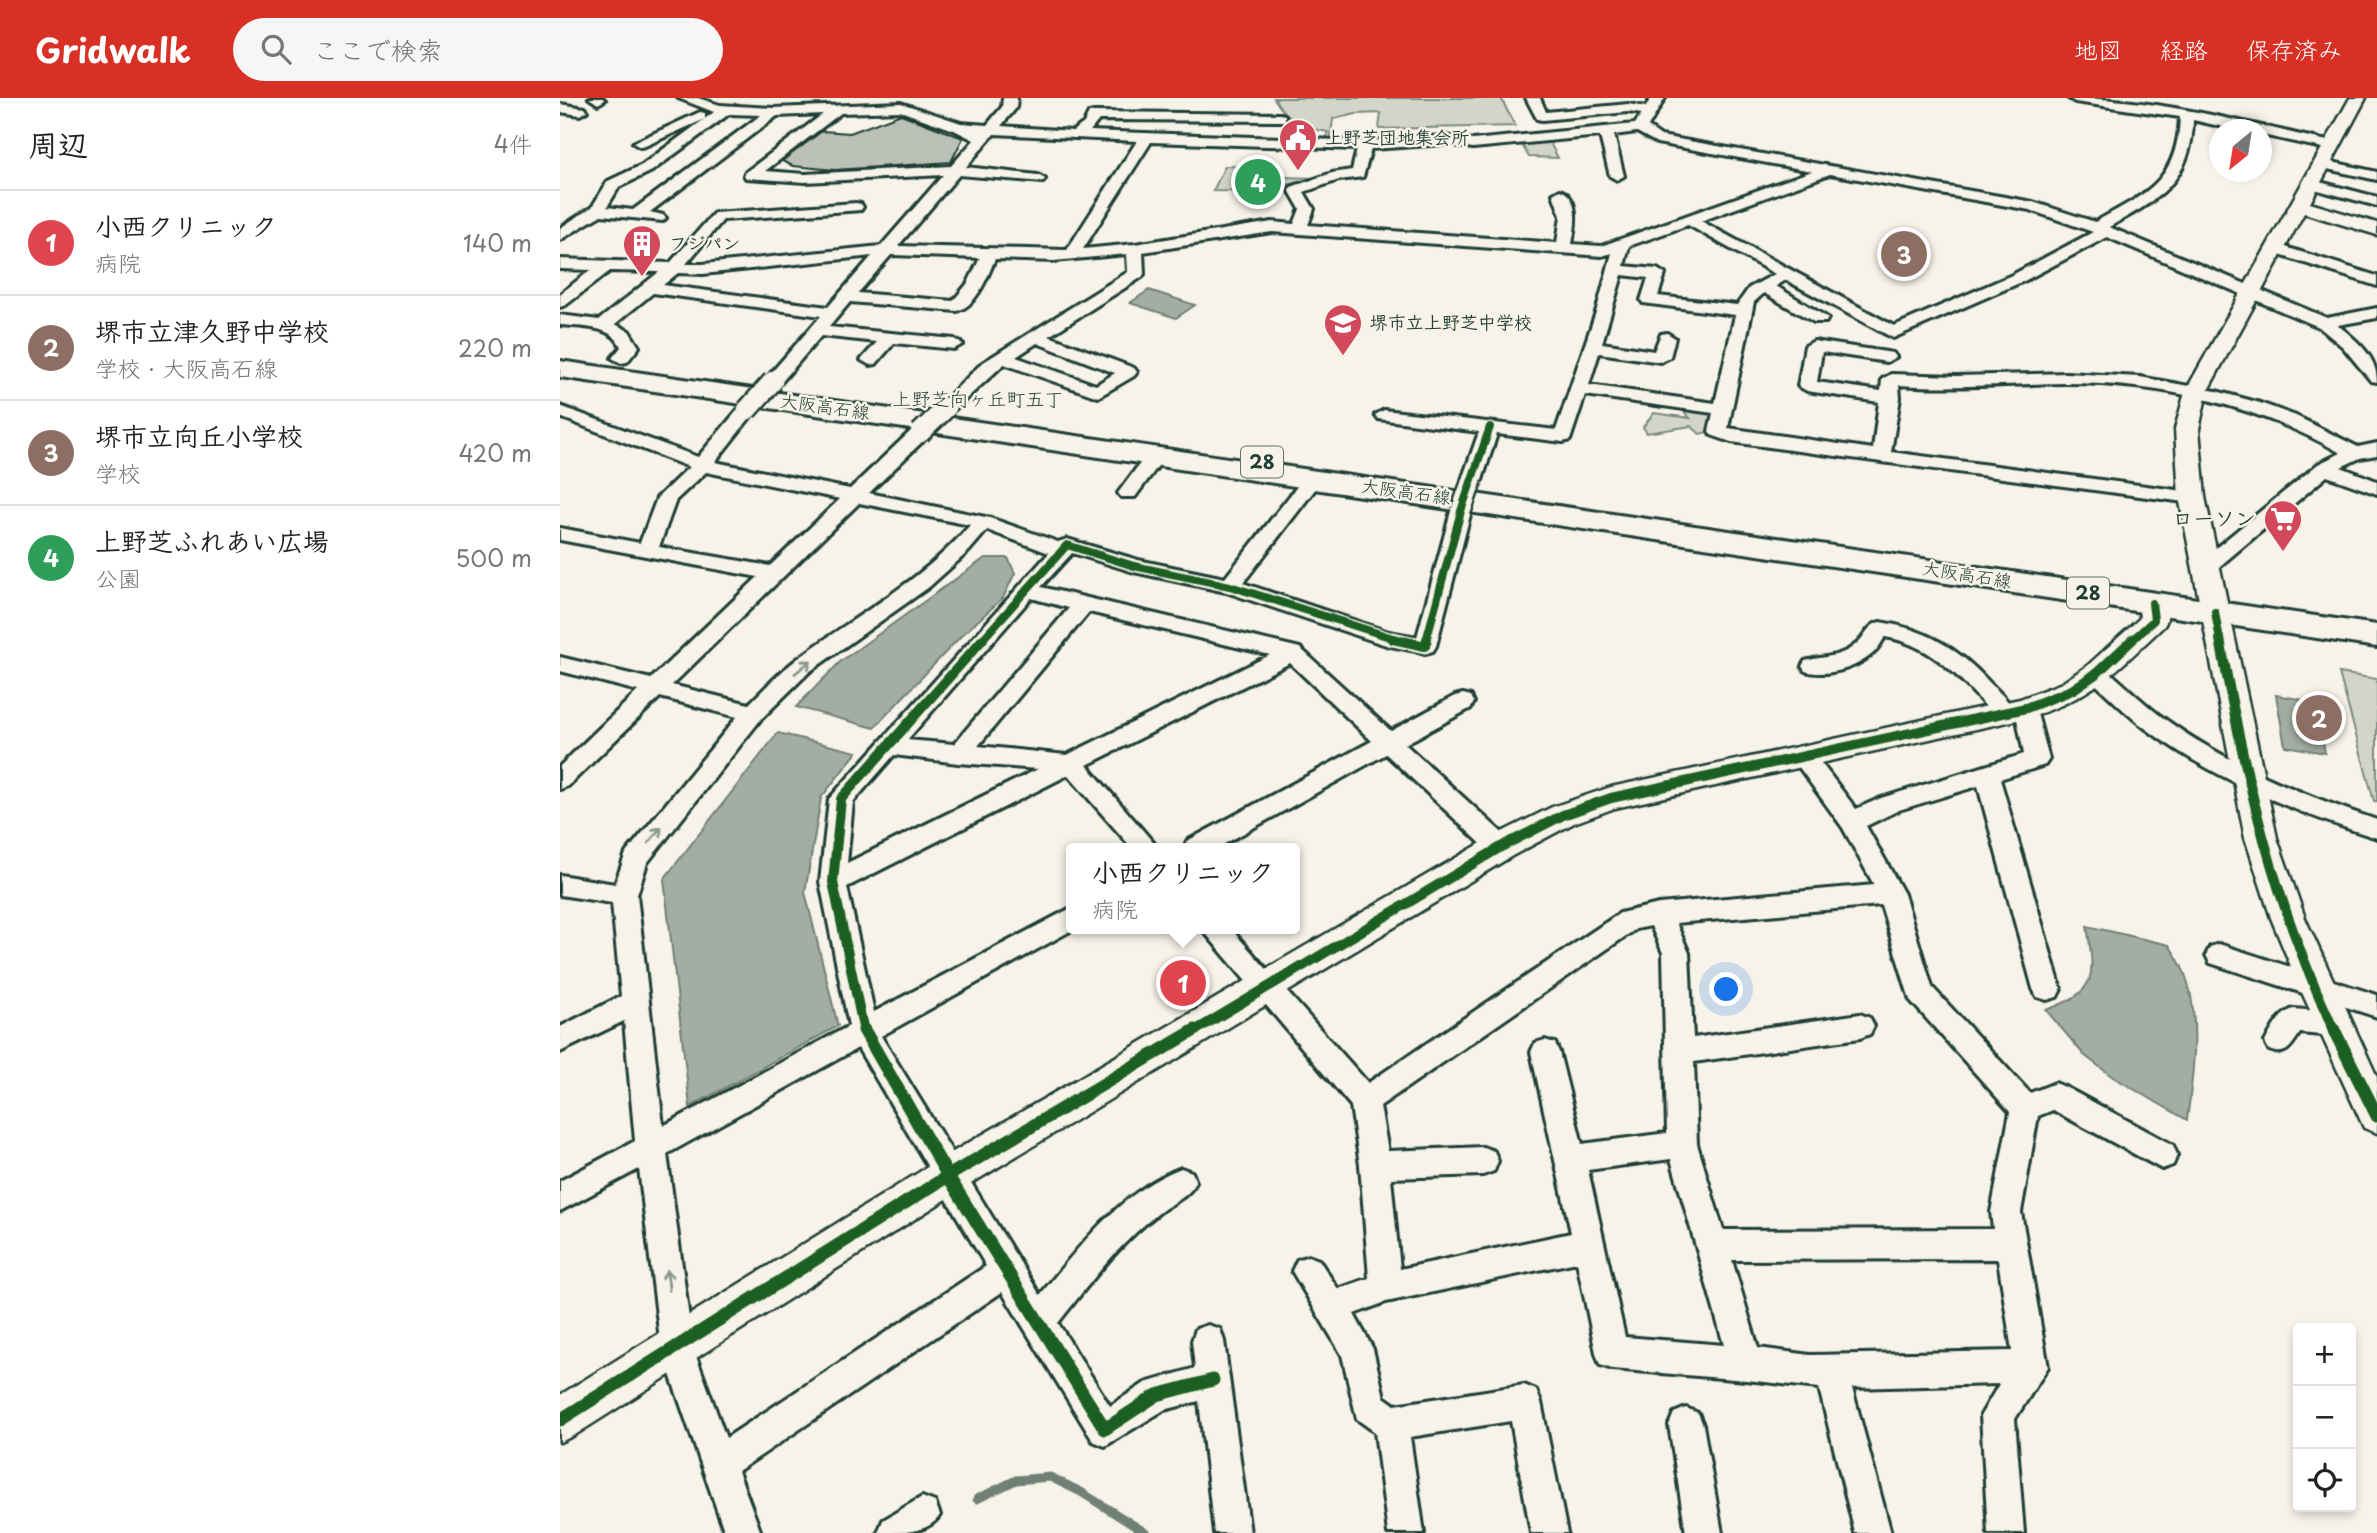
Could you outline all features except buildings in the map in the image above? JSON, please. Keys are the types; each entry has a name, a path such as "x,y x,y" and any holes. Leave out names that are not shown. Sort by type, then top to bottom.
{"main road":[{"path":"560,350 947,407 1903,540 1933,546 1963,566"},
{"name":"大阪高石線","path":"560,358 1963,566 2152,603 2211,590 2377,636"},
{"name":"大阪高石線","path":"560,369 1963,566 2211,590 2377,616"},
{"path":"560,381 1875,573 1963,566"}],"street":[{"path":"685,98 727,109 774,112 901,107 985,133 1138,138 1365,145 1445,140 1473,144 1640,128 1649,136 1673,143 2033,206 2101,229 2252,290 2325,323 2349,343 2377,377"},
{"path":"640,143 727,109 766,98"},
{"path":"647,551 667,498 702,465 831,312 888,250 1009,108 1010,98"},
{"path":"1533,98 1542,116 1628,108 1649,111"},
{"path":"1640,128 1658,98"},
{"path":"2075,98 2111,101 2209,119"},
{"path":"1893,333 2018,278 2101,229 2166,182 2183,154 2180,113 2183,98"},
{"path":"2354,99 2323,164 2196,392 2187,429 2192,497 2261,838 2288,918 2316,986 2377,1116"},
{"path":"1072,254 1138,138 1152,116 1166,104"},
{"path":"560,108 580,111"},
{"path":"560,235 598,210 613,184 647,168 727,109"},
{"path":"820,209 841,180 751,175 836,111"},
{"path":"638,214 774,112"},
{"path":"1076,135 1090,125 1094,116 1219,115 1238,119 1280,118"},
{"path":"1606,132 1617,176"},
{"path":"2272,133 2332,146"},
{"path":"1664,158 1673,143"},
{"path":"1300,228 1307,209 1296,190 1337,176 1358,174 1365,145"},
{"path":"2323,164 2377,176"},
{"path":"647,168 692,174"},
{"path":"812,177 955,170 1038,179"},
{"path":"560,264 672,270 757,265 888,250 989,255 1072,254 1135,249 1272,227 1602,251 1828,170"},
{"path":"1771,177 1797,181"},
{"path":"2312,184 2377,202"},
{"path":"1560,194 1569,216 1564,248"},
{"path":"2300,206 2377,229"},
{"path":"603,325 672,270 719,216 856,207"},
{"path":"598,210 658,218"},
{"path":"1691,221 1893,333"},
{"path":"1384,415 1563,436 1593,347 1622,245"},
{"path":"562,775 988,367 1136,274 1135,249"},
{"path":"2276,249 2377,281"},
{"path":"844,297 957,306 975,285 989,255"},
{"path":"560,302 606,267"},
{"path":"1616,270 1657,274 1649,300 1744,311"},
{"path":"1786,274 1755,290 1746,301 1718,431 1731,436 1881,457 2192,497"},
{"path":"1764,286 1820,318"},
{"path":"649,288 831,312"},
{"path":"2325,323 2377,313"},
{"path":"560,320 616,329 628,338 630,347 621,358"},
{"path":"816,331 954,344"},
{"path":"1881,457 1891,398 1887,357 1893,333"},
{"path":"1003,358 1098,393 1128,372 1036,337"},
{"path":"870,360 890,338"},
{"path":"1593,347 1661,356 1667,338"},
{"path":"1887,357 1814,346 1807,386 1891,398"},
{"path":"1891,379 1971,383 2067,378 2117,380 2196,392 2271,411 2295,420 2355,453"},
{"path":"1580,389 1722,410"},
{"path":"560,411 702,465 983,522 1133,566 1230,586 1386,638 1425,646 1461,511 1490,428"},
{"path":"2211,590 2325,468 2355,453 2377,449"},
{"path":"1128,493 1148,466"},
{"path":"2325,468 2377,488"},
{"path":"1230,586 1306,488"},
{"path":"743,1533 677,1348 651,1148 624,895 635,860 752,713 801,667 922,582 962,547 983,522"},
{"path":"560,534 773,573"},
{"path":"1065,548 841,799 833,882 864,1032 948,1176 1105,1429 1157,1395 1213,1380"},
{"path":"1028,591 1292,653 1501,847"},
{"path":"560,1420 948,1176 1501,847 1563,815 1611,798 2015,711 2072,690 2097,673 2154,620 2152,603"},
{"path":"958,755 1084,604"},
{"path":"1813,666 1844,662 1864,650 1880,629 1904,631 1929,640 2015,711 2037,760 1890,804 1852,822"},
{"path":"833,882 1292,653"},
{"path":"560,664 752,713"},
{"path":"2097,673 2161,728 2247,778 2307,806 2377,829"},
{"path":"1205,843 1462,702"},
{"path":"888,746 958,755 1072,764 1142,843"},
{"path":"1804,757 1852,822 1891,894 1920,992 2025,1108"},
{"path":"1987,775 2047,989"},
{"path":"560,885 624,895"},
{"path":"1365,1101 1629,920 1659,914 1891,894"},
{"path":"1659,914 1676,953 1682,1144 1714,1245 1746,1363"},
{"path":"560,1197 1066,921"},
{"path":"1219,934 1365,1101 1375,1165 1386,1287"},
{"path":"2219,956 2377,1006"},
{"path":"560,1040 635,1002"},
{"path":"2279,1042 2292,1021 2333,1024"},
{"path":"1681,1052 1860,1026"},
{"path":"1545,1052 1590,1244 1612,1353 1746,1363 1810,1371 2031,1367"},
{"path":"2025,1108 2055,1096 2162,1155"},
{"path":"2006,1533 1998,1415 2031,1367 2006,1212 2025,1108"},
{"path":"1571,1160 1682,1144"},
{"path":"1375,1165 1483,1161"},
{"path":"1038,1322 1104,1241 1156,1195 1181,1182"},
{"path":"1331,1307 1386,1287 1590,1244"},
{"path":"1714,1245 2013,1244"},
{"path":"719,1464 1007,1271"},
{"path":"1308,1271 1357,1349 1369,1407 1391,1423 1524,1402 1549,1533"},
{"path":"1208,1341 1232,1533"},
{"path":"1831,1371 1873,1533"},
{"path":"1391,1423 1406,1533"},
{"path":"1686,1425 1704,1533"}],"shaded area":[{"path":"1274,98 1501,98 1515,126 1379,129 1381,113 1356,114 1333,119 1330,141 1326,141 1328,132 1296,122"},
{"path":"1554,140 1551,145 1558,158 1529,157 1521,143"},
{"path":"1225,166 1256,167 1254,176 1313,178 1261,192 1213,191"},
{"path":"1149,290 1195,305 1176,318 1130,303"},
{"path":"1681,409 1712,416 1708,432 1700,434 1691,426 1647,433 1643,427 1654,413 1690,418"},
{"path":"985,558 1008,558 1015,573 1003,598 960,637 874,728 796,707 841,661"},
{"path":"2339,673 2377,679 2377,802 2374,801"},
{"path":"2276,695 2315,702 2325,753 2285,746"},
{"path":"778,733 857,752 821,798 805,892 838,1026 690,1107 664,879"},
{"path":"2087,926 2169,945 2180,963 2190,991 2194,1027 2187,1120 2113,1077 2084,1055 2046,1010 2075,996 2084,989 2089,980 2091,958"}],"waterway":[{"path":"977,1499 1016,1480 1050,1477 1081,1492 1146,1533"}],"cycle path":[{"path":"1213,1380 1157,1395 1105,1429 948,1176 864,1032 833,882 841,799 1067,545 1134,566 1230,586 1386,638 1425,646 1461,511 1490,427"},
{"path":"560,1420 948,1176 1501,847 1563,815 1611,798 2026,708 2072,690 2097,673 2154,620 2152,603"},
{"path":"2215,612 2247,781 2271,872 2311,979 2377,1116"}],"place":[{"name":"上野芝団地集会所","path":"1298,172"},
{"name":"上野芝ふれあい広場","path":"1258,182"},
{"name":"堺市立向丘小学校","path":"1904,254"},
{"name":"フジパン","path":"642,278"},
{"name":"堺市立上野芝中学校","path":"1343,357"},
{"name":"ローソン","path":"2283,553"},
{"name":"堺市立津久野中学校","path":"2319,718"},
{"name":"小西クリニック","path":"1183,983"}],"district":[{"name":"上野芝向ヶ丘町五丁","path":"978,399"}]}
